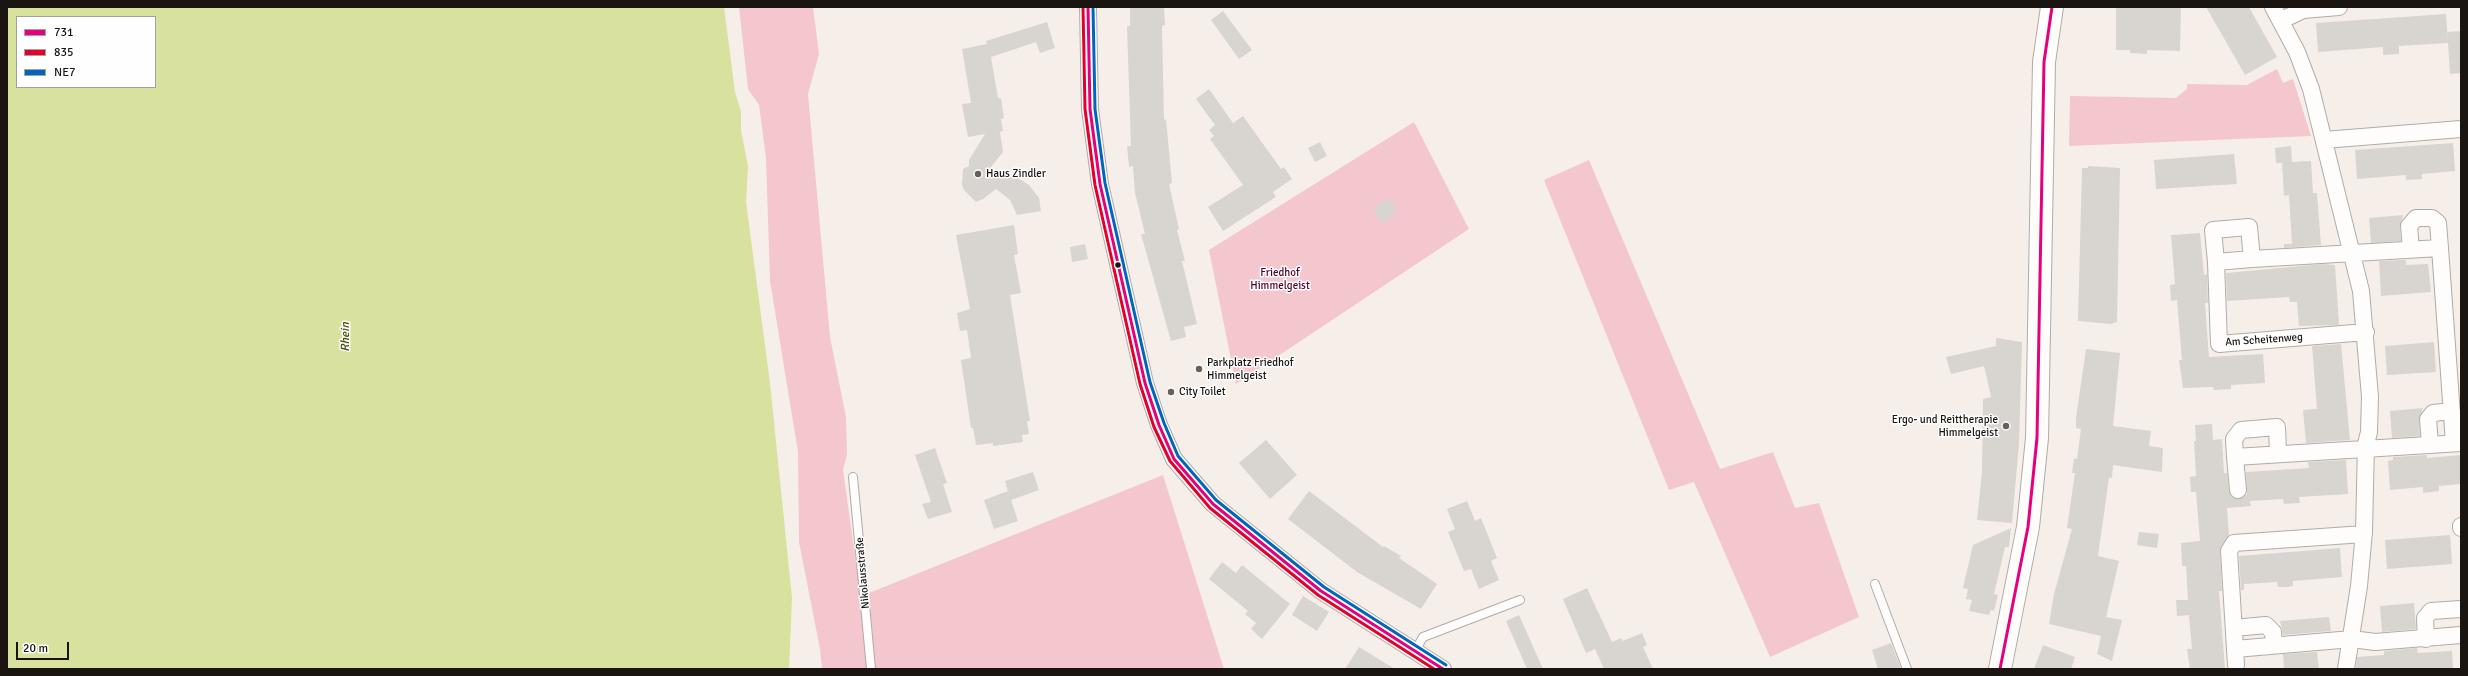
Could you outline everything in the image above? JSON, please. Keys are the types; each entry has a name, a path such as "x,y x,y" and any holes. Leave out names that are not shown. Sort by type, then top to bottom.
{"street":[{"path":"1088,7 1090,109 1100,184 1145,383 1159,425 1174,459 1213,504 1321,591 1443,669"},
{"path":"2000,669 2028,527 2036,446 2044,62 2052,7"},
{"path":"2339,7 2278,14 2298,52 2311,89 2353,253 2361,291 2366,332 2370,397 2366,447 2364,534 2352,640 2346,669"},
{"path":"2324,140 2461,129"},
{"path":"2235,457 2366,447 2457,443 2452,411 2438,224 2432,218 2416,218 2409,226 2411,249"},
{"name":"Am Scheitenweg","path":"2252,260 2249,227 2213,230 2216,262 2219,344 2366,332"},
{"path":"2216,262 2440,248"},
{"path":"2430,444 2428,419 2433,413 2452,411"},
{"path":"2238,490 2234,439 2241,430 2277,428 2278,453"},
{"path":"2236,665 2228,551 2234,543 2364,534"},
{"path":"2426,639 2425,618 2431,611 2461,609"},
{"path":"2234,628 2266,626 2273,632 2274,645"},
{"path":"2235,649 2352,640 2375,642 2426,639 2461,635"}],"lane":[{"name":"Nikolausstraße","path":"853,477 871,669"},
{"path":"1875,584 1907,669"},
{"path":"1415,651 1424,637 1520,600"}],"green space":[{"path":"739,7 813,7 819,54 808,94 830,337 846,417 847,455 843,470 860,591 868,669 822,669 820,649 799,542 798,452 770,281 766,158 759,105 748,89"},
{"path":"2277,69 2283,83 2293,79 2311,136 2069,146 2070,96 2176,98 2187,89 2187,84 2247,85"},
{"name":"Friedhof Himmelgeist","path":"1414,122 1469,229 1236,384 1209,250"},
{"path":"1589,160 1720,469 1773,452 1795,508 1819,503 1859,617 1770,657 1694,482 1669,490 1544,180"},
{"path":"1163,475 1224,669 875,669 869,593"}],"water":[{"name":"Rhein","path":"7,7 724,7 735,92 741,112 741,130 748,166 746,202 770,383 792,598 789,669 7,669"}],"building":[{"path":"1130,7 1164,7 1165,25 1162,26 1164,120 1166,119 1172,183 1169,184 1179,229 1177,230 1185,261 1182,261 1197,324 1184,327 1186,337 1171,341 1141,234 1145,234 1135,193 1133,166 1129,167 1127,146 1131,146 1127,26 1130,26"},
{"path":"2116,7 2181,7 2180,51 2147,50 2147,54 2130,53 2130,50 2116,50"},
{"path":"2206,7 2249,7 2277,57 2245,75"},
{"path":"1223,11 1252,50 1239,59 1211,20"},
{"path":"2446,14 2447,32 2461,31 2461,73 2450,74 2448,43 2399,46 2399,54 2383,55 2383,47 2318,52 2316,23"},
{"path":"1047,22 1055,48 1040,53 1036,42 991,57 998,98 1001,98 1004,118 1001,119 1003,131 1000,132 1003,152 987,172 1018,178 1029,185 1039,198 1041,211 1017,215 1010,200 996,189 983,199 976,202 964,190 962,185 963,169 969,166 969,160 985,134 968,137 962,104 971,103 962,49 987,44 986,41"},
{"path":"1209,89 1233,123 1243,116 1281,169 1284,167 1292,179 1273,192 1276,197 1223,231 1208,207 1243,185 1210,139 1214,136 1209,130 1215,125 1196,99"},
{"path":"1320,142 1327,156 1315,162 1308,148"},
{"path":"2453,143 2455,171 2422,174 2422,179 2406,180 2406,175 2357,179 2355,150"},
{"path":"2291,146 2292,162 2311,161 2313,193 2317,193 2321,245 2284,248 2284,244 2292,244 2289,195 2284,196 2282,163 2276,163 2275,148"},
{"path":"2234,154 2237,184 2156,189 2154,160"},
{"path":"2088,166 2120,168 2117,322 2111,324 2078,321 2082,168 2088,168"},
{"path":"1388,199 1394,204 1395,214 1382,223 1373,208"},
{"path":"2403,215 2400,227 2401,241 2371,243 2369,218"},
{"path":"1014,225 1018,254 1014,255 1021,293 1010,295 1030,421 1027,421 1029,434 1022,435 1023,442 993,446 993,443 976,445 973,428 971,428 961,360 971,358 967,330 960,331 957,313 970,309 956,235"},
{"path":"2200,233 2204,275 2207,274 2208,303 2205,303 2209,357 2263,354 2265,383 2231,385 2231,389 2214,390 2213,387 2183,388 2179,360 2182,360 2177,300 2171,301 2170,285 2175,284 2171,235"},
{"path":"1085,244 1088,259 1072,262 1070,247"},
{"path":"2406,260 2406,265 2428,264 2431,292 2381,296 2379,261"},
{"path":"2323,264 2335,265 2339,325 2299,326 2297,302 2290,302 2289,297 2227,301 2226,273"},
{"path":"1996,338 2022,342 2019,444 2012,523 1977,520 1982,472 1983,399 1991,397 1984,366 1951,374 1946,357 1996,346"},
{"path":"2434,342 2436,372 2387,375 2385,346"},
{"path":"2341,344 2350,440 2306,443 2303,410 2317,409 2312,346"},
{"path":"2086,349 2120,353 2113,426 2151,431 2149,446 2163,448 2162,472 2113,465 2112,478 2109,478 2098,556 2119,561 2106,617 2122,620 2112,661 2097,654 2101,636 2049,624 2054,594 2072,529 2067,528 2075,473 2072,473 2074,458 2077,459 2081,429 2076,428 2076,418"},
{"path":"2423,408 2419,419 2420,436 2392,438 2390,411"},
{"path":"2212,424 2213,440 2222,439 2224,473 2227,473 2229,491 2234,498 2243,498 2247,494 2246,472 2309,468 2308,462 2346,460 2348,494 2299,497 2300,503 2284,504 2283,499 2250,501 2251,506 2227,508 2229,535 2220,551 2222,591 2219,591 2225,669 2190,669 2187,649 2192,649 2189,615 2177,616 2176,600 2188,600 2186,566 2182,566 2181,543 2200,541 2196,492 2191,492 2190,477 2196,476 2194,441 2196,441 2195,425"},
{"path":"1266,440 1297,475 1270,499 1239,463"},
{"path":"935,448 947,483 943,484 952,512 928,519 922,504 931,502 915,455"},
{"path":"2427,455 2427,458 2461,455 2461,484 2439,486 2439,491 2423,493 2423,487 2390,490 2388,461 2393,460 2393,457"},
{"path":"1033,472 1039,490 1011,500 1018,521 994,529 984,500 1008,491 1005,481"},
{"path":"1309,491 1383,547 1384,546 1401,556 1399,558 1437,584 1421,609 1357,572 1288,519"},
{"path":"1467,501 1475,521 1481,518 1497,558 1491,561 1499,580 1479,589 1471,569 1464,571 1448,532 1455,529 1447,509"},
{"path":"2011,528 2009,547 2005,547 1994,594 1998,595 1994,611 1991,610 1989,615 1969,611 1972,600 1966,599 1968,589 1963,588 1973,545"},
{"path":"2139,532 2159,534 2157,548 2137,545"},
{"path":"2450,535 2452,564 2387,569 2385,540"},
{"path":"2340,548 2342,577 2293,581 2293,586 2286,587 2278,587 2277,582 2244,584 2244,590 2241,590 2239,556"},
{"path":"1222,562 1236,573 1242,565 1290,604 1262,639 1251,629 1256,623 1245,614 1248,611 1209,579"},
{"path":"1587,588 1612,642 1621,638 1623,641 1642,633 1647,645 1643,647 1653,669 1604,669 1595,649 1586,653 1563,599"},
{"path":"1303,596 1329,612 1317,631 1292,615"},
{"path":"2414,603 2416,629 2382,632 2380,606"},
{"path":"1519,615 1543,669 1527,669 1506,621"},
{"path":"2329,617 2331,631 2283,635 2280,621"},
{"path":"1891,643 1901,669 1878,669 1872,650"},
{"path":"2043,645 2075,657 2071,669 2034,669"},
{"path":"1359,647 1395,669 1345,669"},
{"path":"2417,648 2418,653 2452,651 2453,669 2356,669 2357,657 2384,655 2384,651"},
{"path":"2317,652 2319,669 2284,669 2283,654"}],"transit line":[{"name":"835","path":"1083,7 1085,109 1095,185 1140,384 1154,427 1170,461 1210,508 1318,595 1434,669"},
{"name":"731","path":"1088,7 1090,109 1100,184 1145,383 1159,425 1174,459 1213,504 1321,591 1443,669"},
{"name":"NE7","path":"1093,7 1095,109 1105,183 1150,382 1164,423 1178,456 1216,500 1324,587 1446,665"},
{"name":"731","path":"2000,669 2028,527 2037,438 2044,62 2052,7"}],"place":[{"name":"Haus Zindler","path":"978,174"},
{"name":"Parkplatz Friedhof Himmelgeist","path":"1199,369"},
{"name":"City Toilet","path":"1171,392"},
{"name":"Ergo- und Reittherapie Himmelgeist","path":"2006,426"}]}
